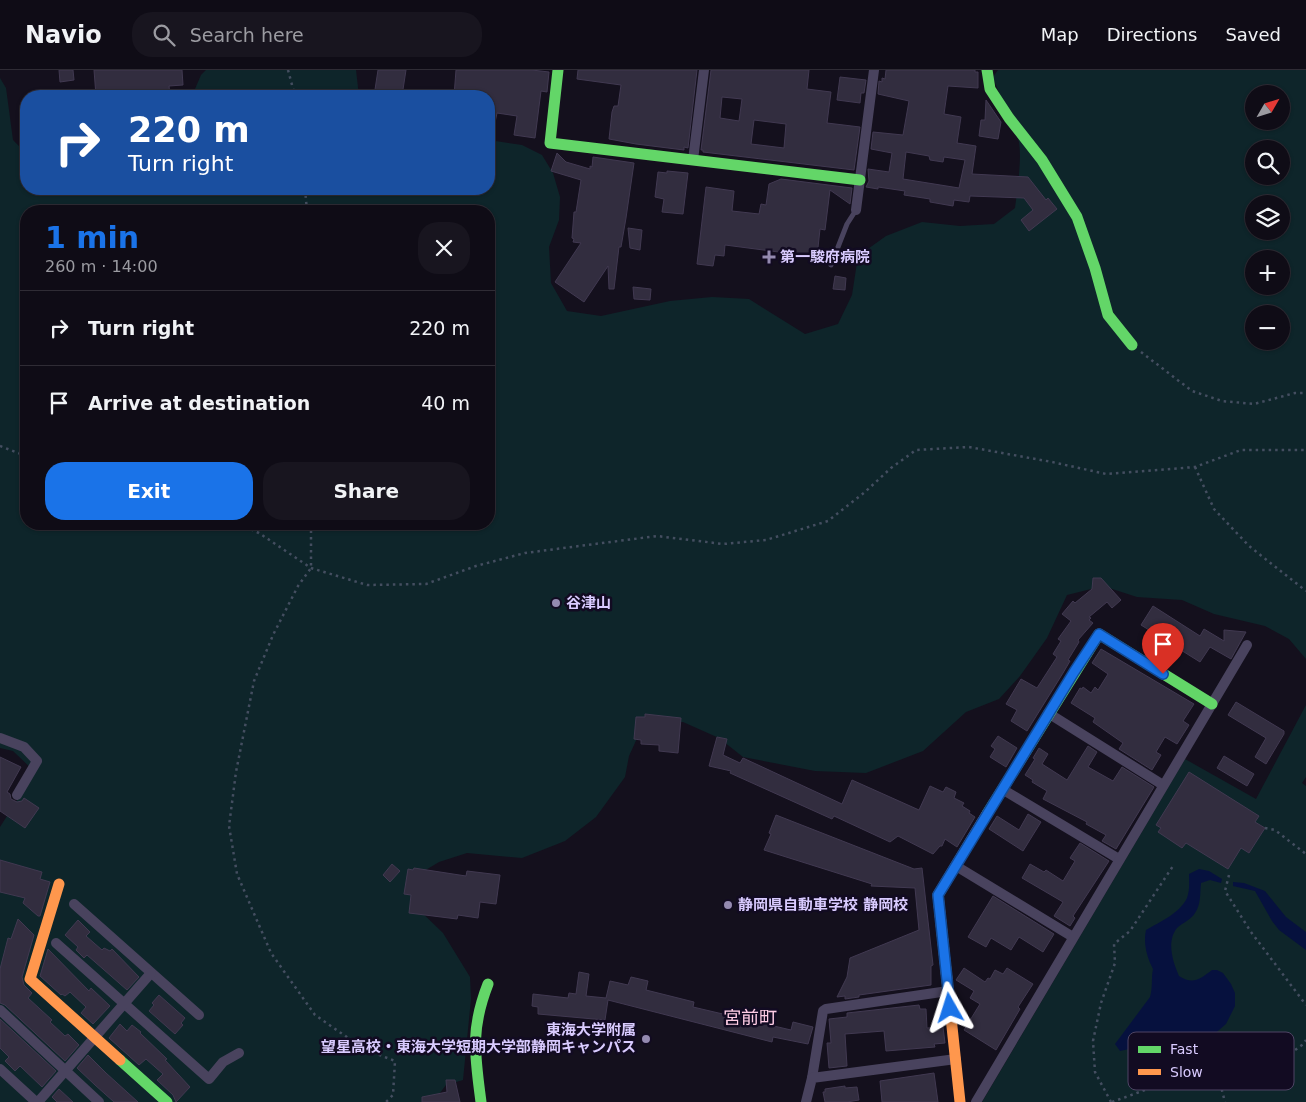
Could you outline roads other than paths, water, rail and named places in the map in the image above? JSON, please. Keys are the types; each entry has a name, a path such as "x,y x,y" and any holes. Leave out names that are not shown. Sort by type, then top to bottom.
{"street":[{"path":"558,70 550,143 860,180"},
{"path":"693,160 704,70"},
{"path":"856,210 874,70"},
{"path":"987,70 990,89 1009,118 1042,160 1077,216 1095,268 1108,315 1132,345"},
{"path":"960,1102 938,895 1048,713 1099,634 1212,704"},
{"path":"976,1102 1247,645"},
{"path":"1048,713 1163,785"},
{"path":"0,738 24,747 37,761 16,795"},
{"path":"1002,789 1119,859"},
{"path":"956,866 1073,937"},
{"path":"59,884 30,979 167,1102"},
{"path":"74,904 199,1015"},
{"path":"56,943 210,1079 224,1062 239,1053"},
{"path":"0,1069 37,1102 151,973"},
{"path":"481,1102 475,1053 476,1030 479,1012 488,984"},
{"path":"806,1102 824,1011 826,1009 948,991"},
{"path":"0,1010 99,1102"},
{"path":"812,1078 956,1059"}],"lane":[{"path":"831,265 847,224 856,210"}],"place":[{"name":"第一駿府病院","path":"769,257"},
{"name":"谷津山","path":"556,603"},
{"name":"静岡県自動車学校 静岡校","path":"728,905"},
{"name":"東海大学附属 望星高校・東海大学短期大学部静岡キャンパス","path":"646,1039"}],"district":[{"name":"宮前町","path":"750,1017"}]}
